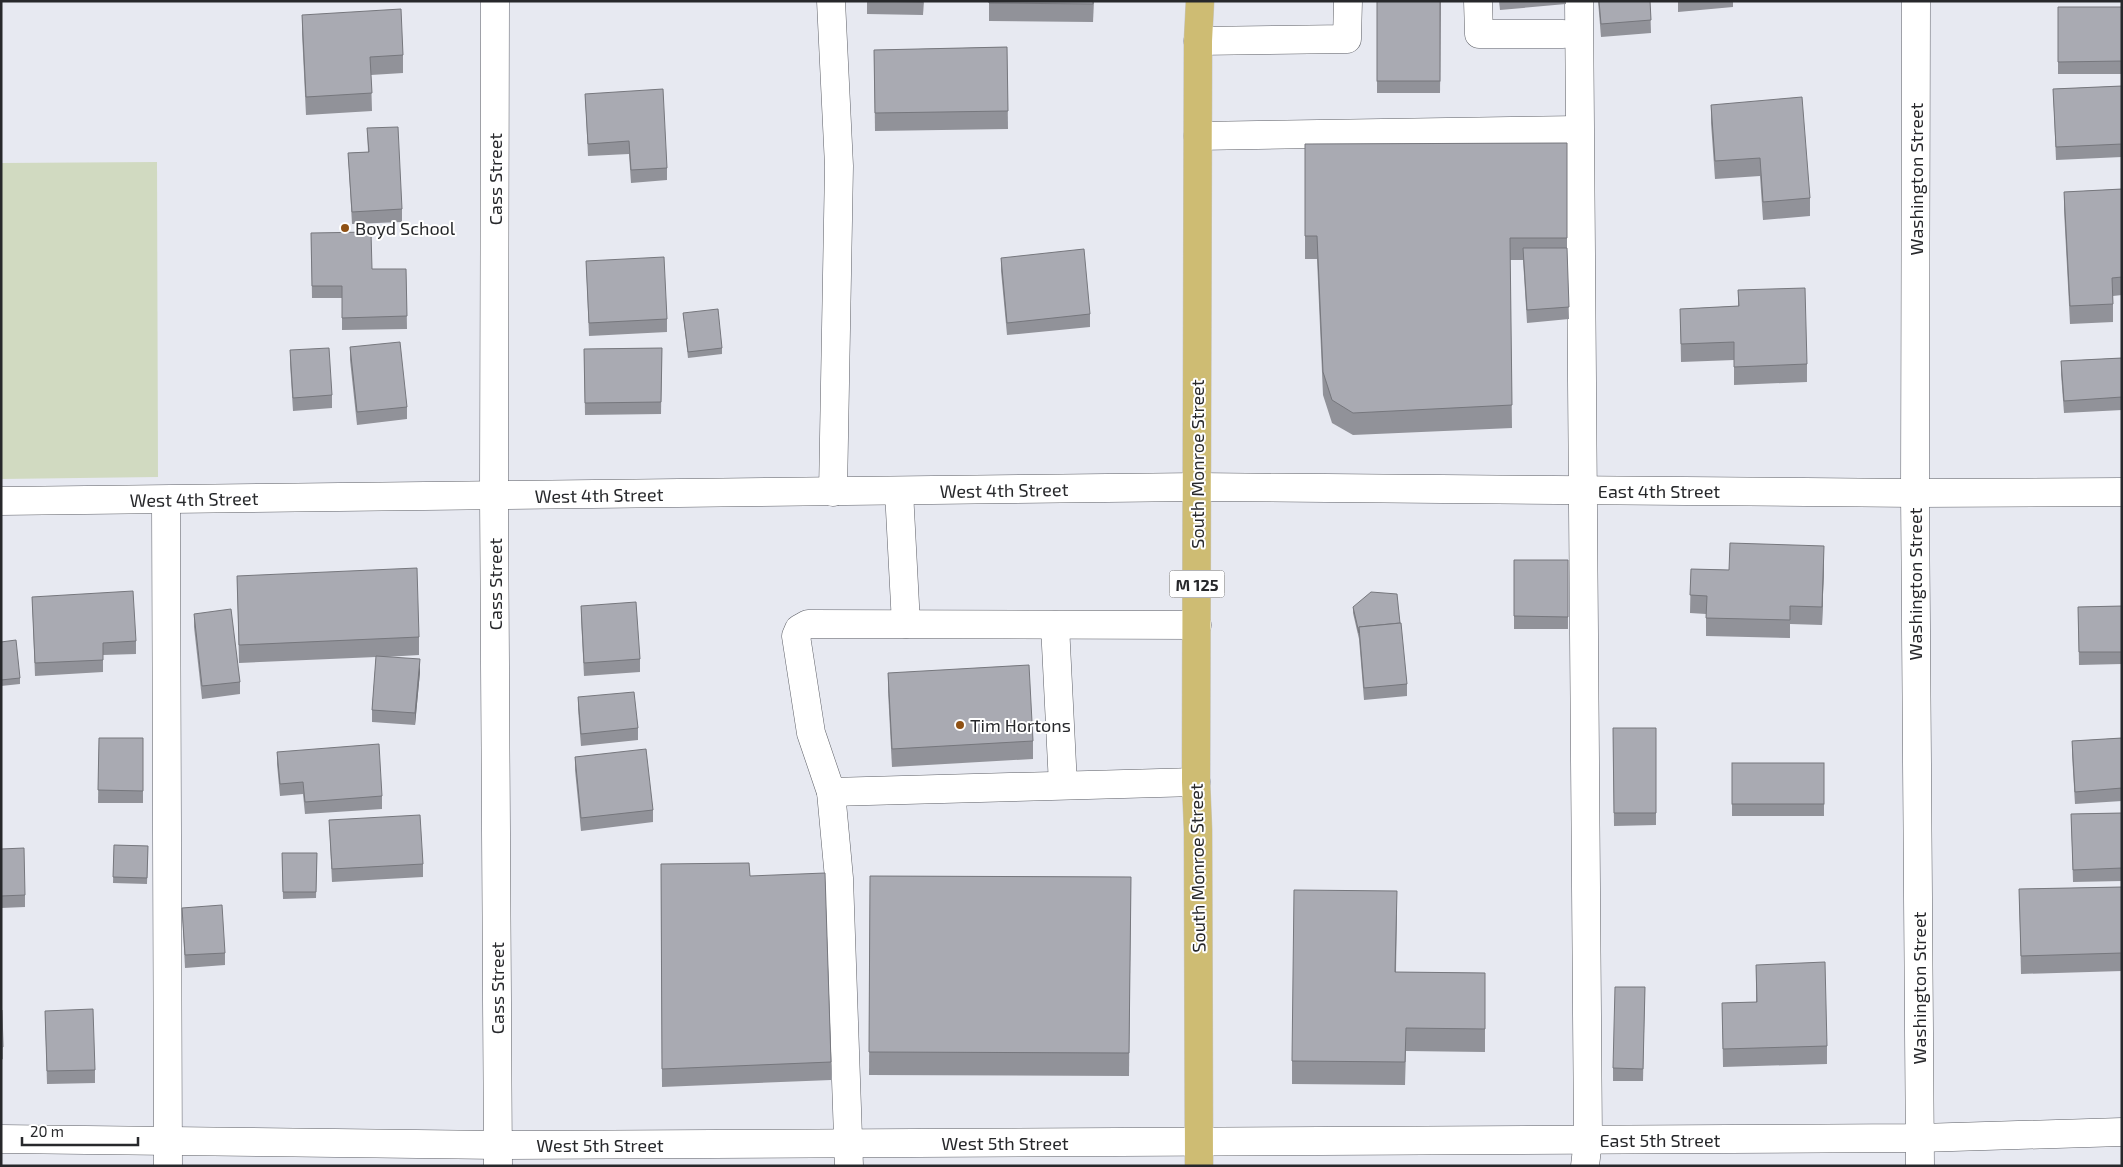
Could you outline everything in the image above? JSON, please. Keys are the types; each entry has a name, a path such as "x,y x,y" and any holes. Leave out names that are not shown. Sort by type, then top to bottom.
{"main road":[{"name":"South Monroe Street","path":"1199,1154 1198,830 1196,782 1198,41 1200,1"}],"street":[{"name":"Cass Street","path":"495,1 494,496 498,1156"},
{"path":"831,1 839,166 833,492"},
{"path":"1198,41 1348,39 1348,1"},
{"path":"1478,1 1479,34 1563,34"},
{"path":"1579,1 1584,490 1586,1153"},
{"name":"Washington Street","path":"1916,1 1915,493 1920,1166"},
{"path":"1198,136 1579,130"},
{"name":"West 4th Street","path":"1,501 1197,487"},
{"name":"East 4th Street","path":"1197,487 1915,493 2122,492"},
{"path":"899,491 906,624"},
{"path":"166,500 168,1153"},
{"path":"849,1155 839,878 831,792 811,733 796,636 799,629 808,624 1197,625"},
{"path":"1055,625 1063,785"},
{"path":"831,792 1196,782"},
{"name":"East 5th Street","path":"1199,1154 1586,1153 1920,1138 2122,1132"},
{"name":"West 5th Street","path":"1,1139 168,1153 498,1156 1199,1154"}],"green space":[{"path":"157,162 158,477 1,479 1,163"}],"building":[{"path":"867,1 923,1 923,2"},
{"path":"989,1 1093,1 1093,4 989,3"},
{"path":"1377,1 1440,1 1440,81 1377,81"},
{"path":"1599,1 1650,1 1651,20 1601,24"},
{"path":"2058,7 2122,7 2122,61 2058,62"},
{"path":"401,9 403,55 370,57 372,93 306,97 302,15"},
{"path":"1007,47 1008,111 875,113 874,50"},
{"path":"2122,86 2122,144 2056,147 2053,89"},
{"path":"663,89 667,168 631,170 629,141 588,144 585,94"},
{"path":"1802,97 1810,198 1763,202 1760,158 1715,161 1711,105"},
{"path":"398,127 402,209 352,212 348,153 369,152 367,128"},
{"path":"1567,143 1567,238 1510,238 1512,405 1353,413 1332,400 1323,372 1317,236 1305,236 1305,144"},
{"path":"2122,189 2122,277 2112,278 2113,304 2070,306 2064,192"},
{"path":"371,232 372,269 406,269 407,316 342,318 342,286 312,286 311,233"},
{"path":"1523,248 1567,248 1569,307 1527,310"},
{"path":"1084,249 1090,314 1007,323 1001,258"},
{"path":"664,257 667,319 589,323 586,261"},
{"path":"1805,288 1807,364 1734,367 1734,342 1681,344 1680,309 1739,306 1738,290"},
{"path":"718,309 722,348 688,352 683,313"},
{"path":"400,342 407,407 357,412 350,347"},
{"path":"329,348 332,395 293,398 290,350"},
{"path":"662,348 661,402 585,403 584,349"},
{"path":"2122,358 2122,397 2064,401 2061,361"},
{"path":"1730,543 1824,546 1822,607 1790,606 1790,620 1706,618 1707,596 1690,595 1691,569 1729,570"},
{"path":"1514,560 1568,560 1568,617 1514,616"},
{"path":"417,568 419,637 239,645 237,576"},
{"path":"133,591 136,641 103,643 103,660 35,663 32,597"},
{"path":"1371,592 1397,594 1400,623 1359,627 1359,633 1353,607"},
{"path":"636,602 640,659 584,663 581,606"},
{"path":"2122,606 2122,652 2079,652 2078,607"},
{"path":"231,609 240,682 202,686 194,614"},
{"path":"1401,623 1407,684 1364,688 1359,627"},
{"path":"16,640 20,678 1,680 1,642"},
{"path":"376,656 420,659 415,713 372,710"},
{"name":"Tim Hortons","path":"1029,665 1033,741 892,749 888,673"},
{"path":"634,692 638,728 581,734 578,697"},
{"path":"1613,728 1656,728 1656,813 1614,813"},
{"path":"99,738 143,738 143,791 98,790"},
{"path":"2122,738 2122,788 2075,792 2072,741"},
{"path":"379,744 382,796 305,802 303,782 280,784 277,752"},
{"path":"646,749 653,810 581,818 575,757"},
{"path":"1732,763 1824,763 1824,804 1732,804"},
{"path":"2122,813 2122,868 2073,870 2071,814"},
{"path":"420,815 423,864 332,869 329,820"},
{"path":"114,845 148,846 147,878 113,877"},
{"path":"24,848 25,895 1,896 1,849"},
{"path":"282,853 317,853 316,892 283,892"},
{"path":"749,863 750,876 825,873 831,1062 662,1069 661,864"},
{"path":"870,876 1131,877 1129,1053 869,1052"},
{"path":"2122,887 2122,953 2021,956 2019,889"},
{"path":"1294,890 1397,891 1395,972 1485,973 1485,1029 1406,1028 1405,1062 1292,1061"},
{"path":"222,905 225,953 185,955 182,908"},
{"path":"1825,962 1827,1046 1723,1049 1722,1003 1757,1002 1756,965"},
{"path":"1615,987 1645,987 1643,1069 1613,1068"},
{"path":"93,1009 95,1070 47,1071 45,1011"},
{"path":"2,1010 3,1047 1,1047"}],"place":[{"name":"Boyd School","path":"345,228"},
{"name":"Tim Hortons","path":"960,725"}]}
